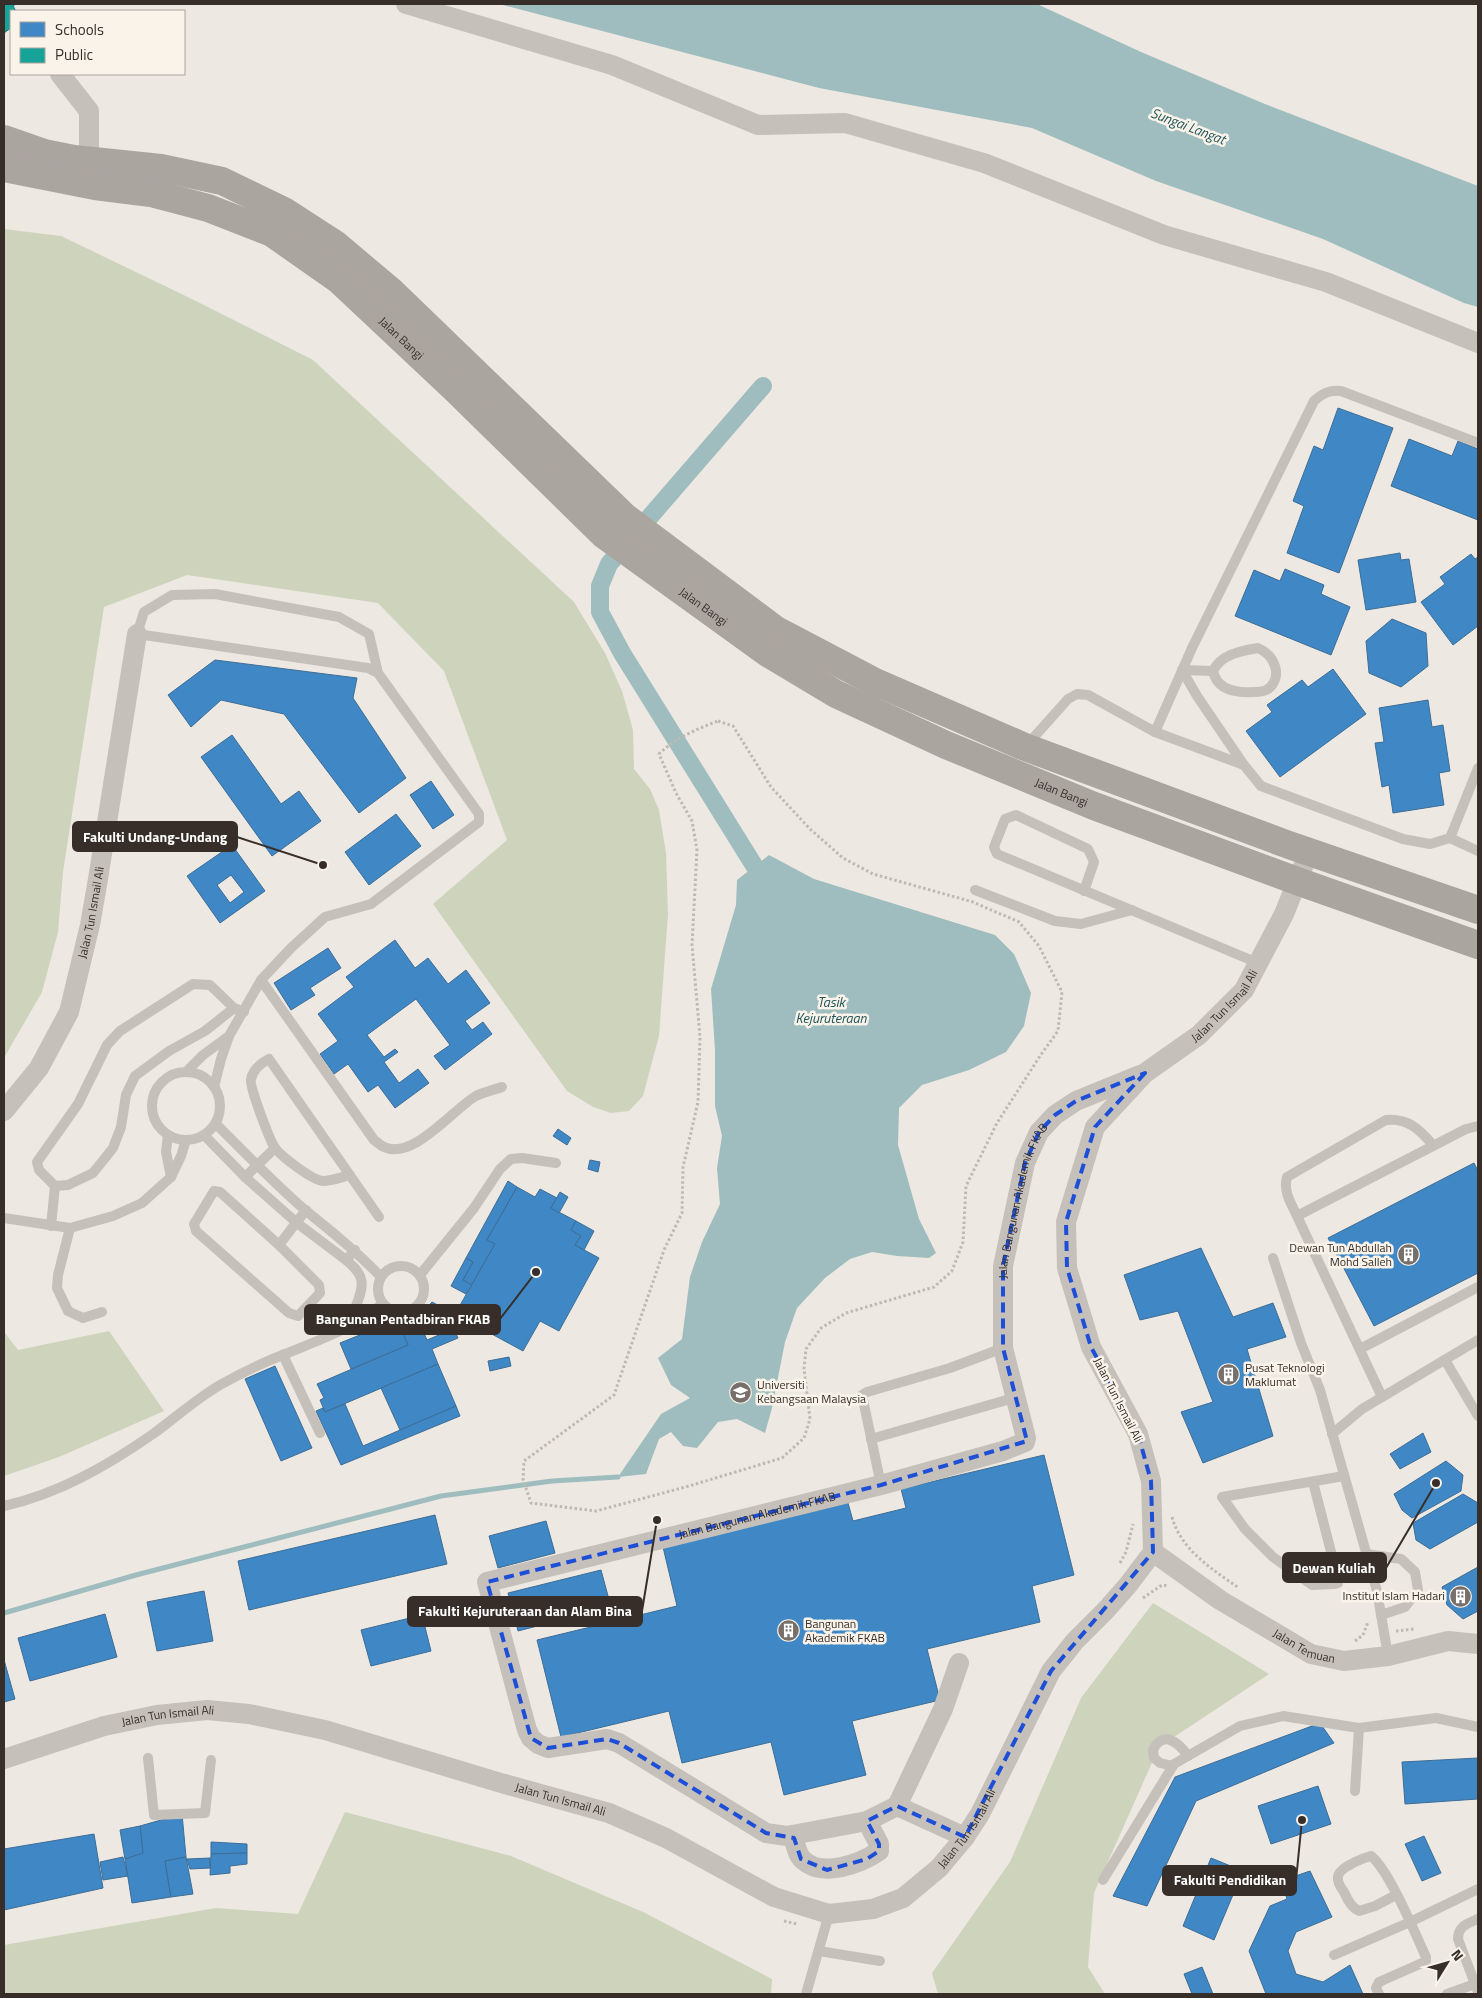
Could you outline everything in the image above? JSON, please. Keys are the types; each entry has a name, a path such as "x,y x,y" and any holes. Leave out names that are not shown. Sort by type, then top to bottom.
{"main road":[{"name":"Jalan Bangi","path":"4,139 44,153 161,168 222,181 284,211 335,244 392,292 625,517 776,630 873,681 1025,747 1309,852 1478,910"},
{"name":"Jalan Bangi","path":"4,168 95,186 151,193 208,208 272,233 339,280 454,388 604,535 637,561 766,652 836,694 946,745 1094,806 1297,882 1478,945"}],"street":[{"path":"406,4 612,65 758,125 844,123 984,163 1164,235 1326,282 1478,344"},
{"path":"61,75 89,111 89,160"},
{"name":"Jalan Tun Ismail Ali","path":"4,1111 39,1068 69,1012 95,897 137,634"},
{"name":"Jalan Tun Ismail Ali","path":"4,1759 104,1726 157,1715 207,1710 249,1714 325,1730 609,1814 666,1838 774,1897 827,1920 873,1909 902,1898 921,1885 939,1868 965,1837 980,1814 1051,1671 1075,1641 1128,1585 1153,1552 1151,1482 1138,1434 1091,1347 1067,1268 1066,1222 1095,1127 1144,1073 1199,1035 1244,990 1271,941 1309,852"},
{"name":"Jalan Bangunan Akademik FKAB","path":"897,1806 867,1821 787,1836 766,1833 619,1743 607,1738 548,1748 538,1744 531,1738 527,1730 487,1582 881,1485 1020,1445 1026,1438 1003,1348 1003,1266 1025,1163 1039,1132 1054,1115 1076,1101 1144,1073"},
{"name":"Jalan Temuan","path":"1153,1552 1220,1600 1311,1654 1344,1661 1388,1656 1448,1641 1478,1644"},
{"path":"958,1663 943,1709 897,1806 965,1837"},
{"path":"793,1835 801,1859 812,1867 827,1870 867,1859 879,1851 879,1844 867,1821"}],"lane":[{"path":"1155,732 1182,670 1314,401 1325,392 1341,391 1478,443"},
{"path":"214,1087 221,1059 239,1010 261,980 291,948 325,917 370,904 479,822 479,814 378,673 369,634 340,617 215,594 172,595 144,612 137,634 368,668 378,673"},
{"path":"1258,648 1271,657 1276,670 1272,684 1267,690 1260,692 1243,692 1225,688 1214,677 1213,671 1216,665 1226,657 1237,652 1258,648"},
{"path":"1182,670 1213,671"},
{"path":"1182,670 1197,696 1244,765 1261,786 1403,839 1430,844 1450,838 1478,851"},
{"path":"1025,747 1068,699 1077,694 1088,695 1155,732 1244,765"},
{"path":"1450,838 1478,768"},
{"path":"1084,891 1094,862 1088,849 1016,815 1004,819 996,838 994,847 996,854 1084,891 1132,910 1258,963"},
{"path":"975,890 1055,921 1081,924 1132,910"},
{"path":"261,980 374,1140 385,1147 395,1149 409,1147 476,1096 502,1087"},
{"path":"193,984 210,985 239,1010 169,1051 135,1076 126,1095 120,1128 113,1148 93,1173 68,1185 55,1186 39,1170 37,1162 78,1104 107,1045 120,1031 193,984"},
{"path":"188,1070 204,1077 214,1087 220,1106 216,1124 204,1135 196,1139 186,1140 168,1135 157,1124 152,1110 153,1094 162,1081 175,1073 188,1070 203,1055 229,1036"},
{"path":"350,1175 322,1181 305,1172 275,1148 252,1092 250,1080 256,1069 269,1060 350,1175 379,1217"},
{"path":"1382,1397 1286,1193 1285,1186 1288,1178 1386,1120 1395,1119 1408,1122 1420,1130 1433,1145"},
{"path":"216,1124 306,1210 355,1250 380,1276"},
{"path":"1297,1216 1433,1145 1466,1129 1478,1126"},
{"path":"168,1135 166,1152 171,1177"},
{"path":"204,1135 245,1177 297,1223 346,1260 358,1272 362,1281 359,1298 346,1329"},
{"path":"4,1218 70,1228 113,1216 142,1203 171,1177 186,1140"},
{"path":"245,1177 275,1148"},
{"path":"420,1275 474,1208 500,1169 511,1159 522,1158 556,1163"},
{"path":"51,1226 55,1186"},
{"path":"214,1191 217,1191 279,1245 319,1285 320,1293 298,1316 289,1313 217,1250 196,1230 194,1224 214,1191"},
{"path":"279,1245 306,1210"},
{"path":"70,1228 58,1275 57,1288 68,1311 84,1318 102,1312"},
{"path":"346,1260 355,1250"},
{"path":"1272,1258 1301,1343 1320,1390 1377,1591 1388,1656"},
{"path":"400,1265 411,1268 420,1275 424,1287 422,1299 415,1309 404,1313 392,1312 382,1304 377,1291 380,1276 388,1268 400,1265"},
{"path":"1360,1349 1478,1290"},
{"path":"4,1506 20,1503 69,1485 151,1435 218,1386 283,1355 346,1329 368,1316 382,1304"},
{"path":"1332,1434 1362,1409 1478,1340"},
{"path":"881,1485 862,1395 950,1368 1003,1348"},
{"path":"283,1355 320,1434"},
{"path":"1445,1360 1478,1416"},
{"path":"871,1439 1016,1397"},
{"path":"1313,1482 1338,1579 1338,1582 1335,1584 1312,1585 1273,1557 1245,1529 1222,1497 1344,1476"},
{"path":"1366,1554 1401,1559 1415,1572 1418,1590 1406,1607 1381,1615"},
{"path":"1103,1880 1173,1766 1240,1726 1283,1716 1359,1728 1436,1718 1478,1727"},
{"path":"1355,1791 1359,1728"},
{"path":"1173,1766 1160,1763 1154,1758 1153,1750 1158,1742 1169,1739 1175,1742 1188,1756"},
{"path":"148,1758 154,1815 206,1813 211,1760"},
{"path":"1379,1994 1376,1988 1379,1982 1426,1961 1426,1957 1410,1922 1396,1895 1383,1870 1371,1856 1362,1858 1340,1871 1337,1875 1346,1897 1355,1909 1359,1911 1375,1906 1396,1895"},
{"path":"1334,1955 1410,1922 1478,1889"},
{"path":"1447,1994 1477,1986 1458,1939 1458,1932 1469,1923 1478,1919"},
{"path":"806,1994 827,1920"},
{"path":"819,1951 880,1961"}],"path":[{"path":"718,720 733,726 771,787 810,830 843,858 873,874 973,902 1019,922 1039,946 1062,992 1058,1031 997,1123 966,1186 962,1242 952,1271 934,1287 846,1313 821,1328 806,1349 804,1369 810,1419 804,1438 782,1458 596,1512 531,1503 523,1479 524,1461 614,1395 664,1250 682,1213 683,1167 698,1102 700,1038 692,945 697,850 692,820 676,793 659,754 666,747 690,733 718,720"},
{"path":"1117,1568 1126,1552 1134,1517"},
{"path":"1137,1603 1152,1590 1162,1585 1174,1587"},
{"path":"782,1920 791,1924 827,1920"}],"highlighted area":[{"path":"1145,1073 1095,1127 1066,1222 1067,1268 1091,1347 1138,1434 1151,1481 1153,1552 1051,1671 965,1837 897,1806 867,1821 879,1844 879,1851 867,1859 827,1870 801,1859 794,1838 766,1833 619,1743 607,1739 548,1748 531,1738 487,1582 881,1485 1027,1441 1003,1348 1003,1266 1025,1163 1039,1132 1055,1115 1076,1101"}],"green space":[{"path":"4,229 61,236 313,360 574,602 605,653 622,691 633,730 634,769 650,789 659,810 666,853 668,914 659,1036 643,1096 629,1111 611,1113 593,1107 567,1091 433,904 507,840 444,671 378,603 187,575 104,607 63,872 58,932 42,992 4,1058"},
{"path":"109,1331 164,1411 59,1457 4,1476 4,1332 18,1350"},
{"path":"1153,1603 1269,1674 1159,1747 1094,1893 1088,1967 1105,1994 938,1994 932,1973 1010,1862 1081,1698"},
{"path":"345,1812 511,1856 643,1912 772,1979 771,1994 4,1994 4,1945 216,1908 298,1914"}],"water":[{"name":"Sungai Langat","path":"499,4 1037,4 1141,52 1265,104 1478,186 1478,307 1464,303 1323,239 1156,181 1032,128 819,88"},
{"name":"Tasik Kejuruteraan","path":"769,855 814,879 995,935 1014,954 1031,993 1024,1026 1006,1052 969,1070 922,1085 899,1108 898,1145 919,1219 936,1253 929,1258 872,1252 850,1259 825,1278 797,1308 785,1342 765,1433 737,1419 718,1422 697,1448 683,1446 671,1432 659,1439 646,1474 618,1477 661,1414 690,1398 671,1385 658,1358 682,1339 690,1277 702,1242 720,1204 717,1168 722,1136 715,1106 715,1050 711,989 736,905 737,880"}],"building: Schools":[{"path":"1338,408 1393,428 1339,573 1287,553 1304,506 1293,501 1314,446 1323,450"},
{"path":"1409,439 1452,456 1458,441 1478,449 1478,520 1391,486"},
{"path":"1400,553 1401,560 1409,559 1416,602 1366,610 1358,560"},
{"path":"1471,554 1475,559 1478,557 1478,626 1453,645 1421,602 1445,584 1440,577"},
{"path":"1285,569 1324,585 1321,594 1350,607 1331,655 1235,616 1254,570 1280,581"},
{"path":"1392,619 1426,633 1428,666 1401,687 1369,673 1366,641"},
{"path":"215,660 357,678 353,698 406,778 359,813 284,714 221,700 191,727 168,695"},
{"path":"1333,669 1366,714 1280,777 1246,731 1272,712 1267,705 1302,680 1308,687"},
{"path":"1428,700 1432,727 1443,725 1450,771 1439,773 1444,805 1393,813 1389,785 1382,787 1375,743 1384,742 1379,708"},
{"path":"232,735 281,804 299,791 321,821 272,856 201,757"},
{"path":"431,781 454,815 433,829 410,795"},
{"path":"396,814 421,846 369,885 345,852"},
{"path":"232,845 265,891 220,923 187,876","holes":["231,875 244,892 230,903 217,885"]},
{"path":"395,940 415,968 428,958 448,984 466,970 490,1003 465,1021 472,1030 483,1022 492,1034 445,1070 434,1056 450,1045 416,999 367,1035 384,1057 395,1049 398,1052 384,1062 399,1083 418,1069 429,1083 395,1108 378,1085 368,1092 348,1064 334,1074 320,1054 338,1041 318,1014 354,987 346,977"},
{"path":"328,948 341,968 310,988 315,995 291,1010 274,983"},
{"path":"558,1129 571,1138 567,1145 553,1136"},
{"path":"590,1160 600,1162 598,1172 588,1169"},
{"name":"Dewan Tun Abdullah Mohd Salleh","path":"1474,1163 1478,1171 1478,1273 1374,1326 1328,1238"},
{"path":"508,1181 517,1187 487,1240 495,1244 472,1285 463,1280 473,1262 466,1258"},
{"path":"517,1187 535,1197 540,1189 557,1198 551,1208 576,1221 571,1230 581,1236 575,1245 599,1258 559,1331 540,1321 523,1351 455,1314 495,1244 487,1240"},
{"path":"560,1192 568,1197 559,1213 551,1208"},
{"path":"576,1221 594,1231 584,1250 575,1245 581,1236 571,1230"},
{"name":"Pusat Teknologi Maklumat","path":"1201,1248 1233,1317 1273,1303 1286,1337 1247,1349 1273,1436 1203,1463 1181,1412 1213,1402 1178,1311 1140,1320 1124,1275"},
{"path":"466,1258 473,1262 463,1280 472,1285 466,1294 451,1286"},
{"path":"432,1302 458,1316 452,1325 449,1319 442,1322 422,1313"},
{"path":"417,1317 427,1340 446,1332 442,1322 449,1319 458,1338 432,1349 438,1364 325,1412 320,1400 324,1398 317,1384 408,1345 399,1325"},
{"path":"397,1320 408,1345 351,1369 340,1343"},
{"path":"509,1357 511,1366 490,1371 488,1361"},
{"path":"438,1364 456,1406 400,1430 381,1388"},
{"path":"275,1366 312,1448 281,1461 245,1379"},
{"path":"345,1404 363,1446 456,1406 460,1416 341,1465 316,1411 323,1408 325,1412"},
{"path":"1423,1433 1431,1452 1400,1469 1390,1454"},
{"name":"Bangunan Akademik FKAB","path":"1044,1455 1074,1575 1032,1586 1040,1622 927,1649 940,1700 852,1721 866,1775 784,1795 771,1742 682,1763 669,1711 561,1737 537,1640 677,1606 663,1547 848,1503 853,1521 906,1508 901,1489"},
{"path":"1446,1461 1463,1475 1461,1491 1412,1518 1402,1510 1394,1494"},
{"path":"1463,1494 1478,1503 1478,1522 1430,1549 1416,1540 1413,1523"},
{"path":"435,1515 447,1564 249,1610 238,1561"},
{"path":"546,1521 555,1553 498,1568 489,1536"},
{"name":"Institut Islam Hadari","path":"1478,1567 1478,1611 1463,1619 1447,1605 1442,1587"},
{"path":"601,1570 611,1607 518,1631 508,1593"},
{"path":"204,1591 213,1641 157,1651 147,1602"},
{"path":"105,1614 117,1657 30,1681 18,1638"},
{"path":"422,1615 431,1651 371,1666 361,1630"},
{"path":"4,1660 15,1699 4,1702"},
{"path":"1320,1723 1334,1743 1196,1801 1147,1906 1113,1896 1175,1777"},
{"path":"1478,1758 1478,1799 1405,1804 1402,1762"},
{"path":"1318,1786 1331,1824 1271,1844 1258,1806"},
{"path":"182,1814 186,1857 165,1861 171,1897 132,1903 125,1859 143,1853 140,1826"},
{"path":"140,1826 143,1853 125,1859 120,1830"},
{"path":"94,1834 103,1888 4,1910 4,1849"},
{"path":"1424,1836 1441,1873 1422,1881 1405,1844"},
{"path":"211,1842 247,1844 247,1853 211,1854"},
{"path":"247,1853 247,1864 230,1866 230,1873 210,1875 211,1854"},
{"path":"123,1857 128,1876 103,1880 100,1862"},
{"path":"186,1857 193,1894 171,1897 165,1861"},
{"path":"210,1858 210,1868 190,1869 187,1859"},
{"path":"1211,1858 1243,1871 1214,1940 1183,1926"},
{"path":"1310,1871 1332,1917 1296,1932 1288,1951 1296,1974 1323,1982 1350,1965 1363,1994 1266,1994 1249,1951 1270,1906 1287,1899 1281,1881"},
{"path":"1202,1967 1213,1994 1192,1994 1184,1974"}],"building: Public":[{"path":"4,4 16,4 13,6 15,10 10,10 10,29 4,33"}],"waterway":[{"path":"755,867 622,653 600,612 600,586 609,564 763,386"},
{"path":"4,1613 136,1575 441,1496 552,1481 618,1477"}],"place":[{"name":"Fakulti Undang-Undang","path":"323,865"},
{"name":"Dewan Tun Abdullah Mohd Salleh","path":"1408,1255"},
{"name":"Bangunan Pentadbiran FKAB","path":"536,1272"},
{"name":"Pusat Teknologi Maklumat","path":"1229,1375"},
{"name":"Universiti Kebangsaan Malaysia","path":"741,1392"},
{"name":"Dewan Kuliah","path":"1436,1483"},
{"name":"Fakulti Kejuruteraan dan Alam Bina","path":"657,1520"},
{"name":"Institut Islam Hadari","path":"1461,1596"},
{"name":"Bangunan Akademik FKAB","path":"789,1631"},
{"name":"Fakulti Pendidikan","path":"1302,1820"}]}
